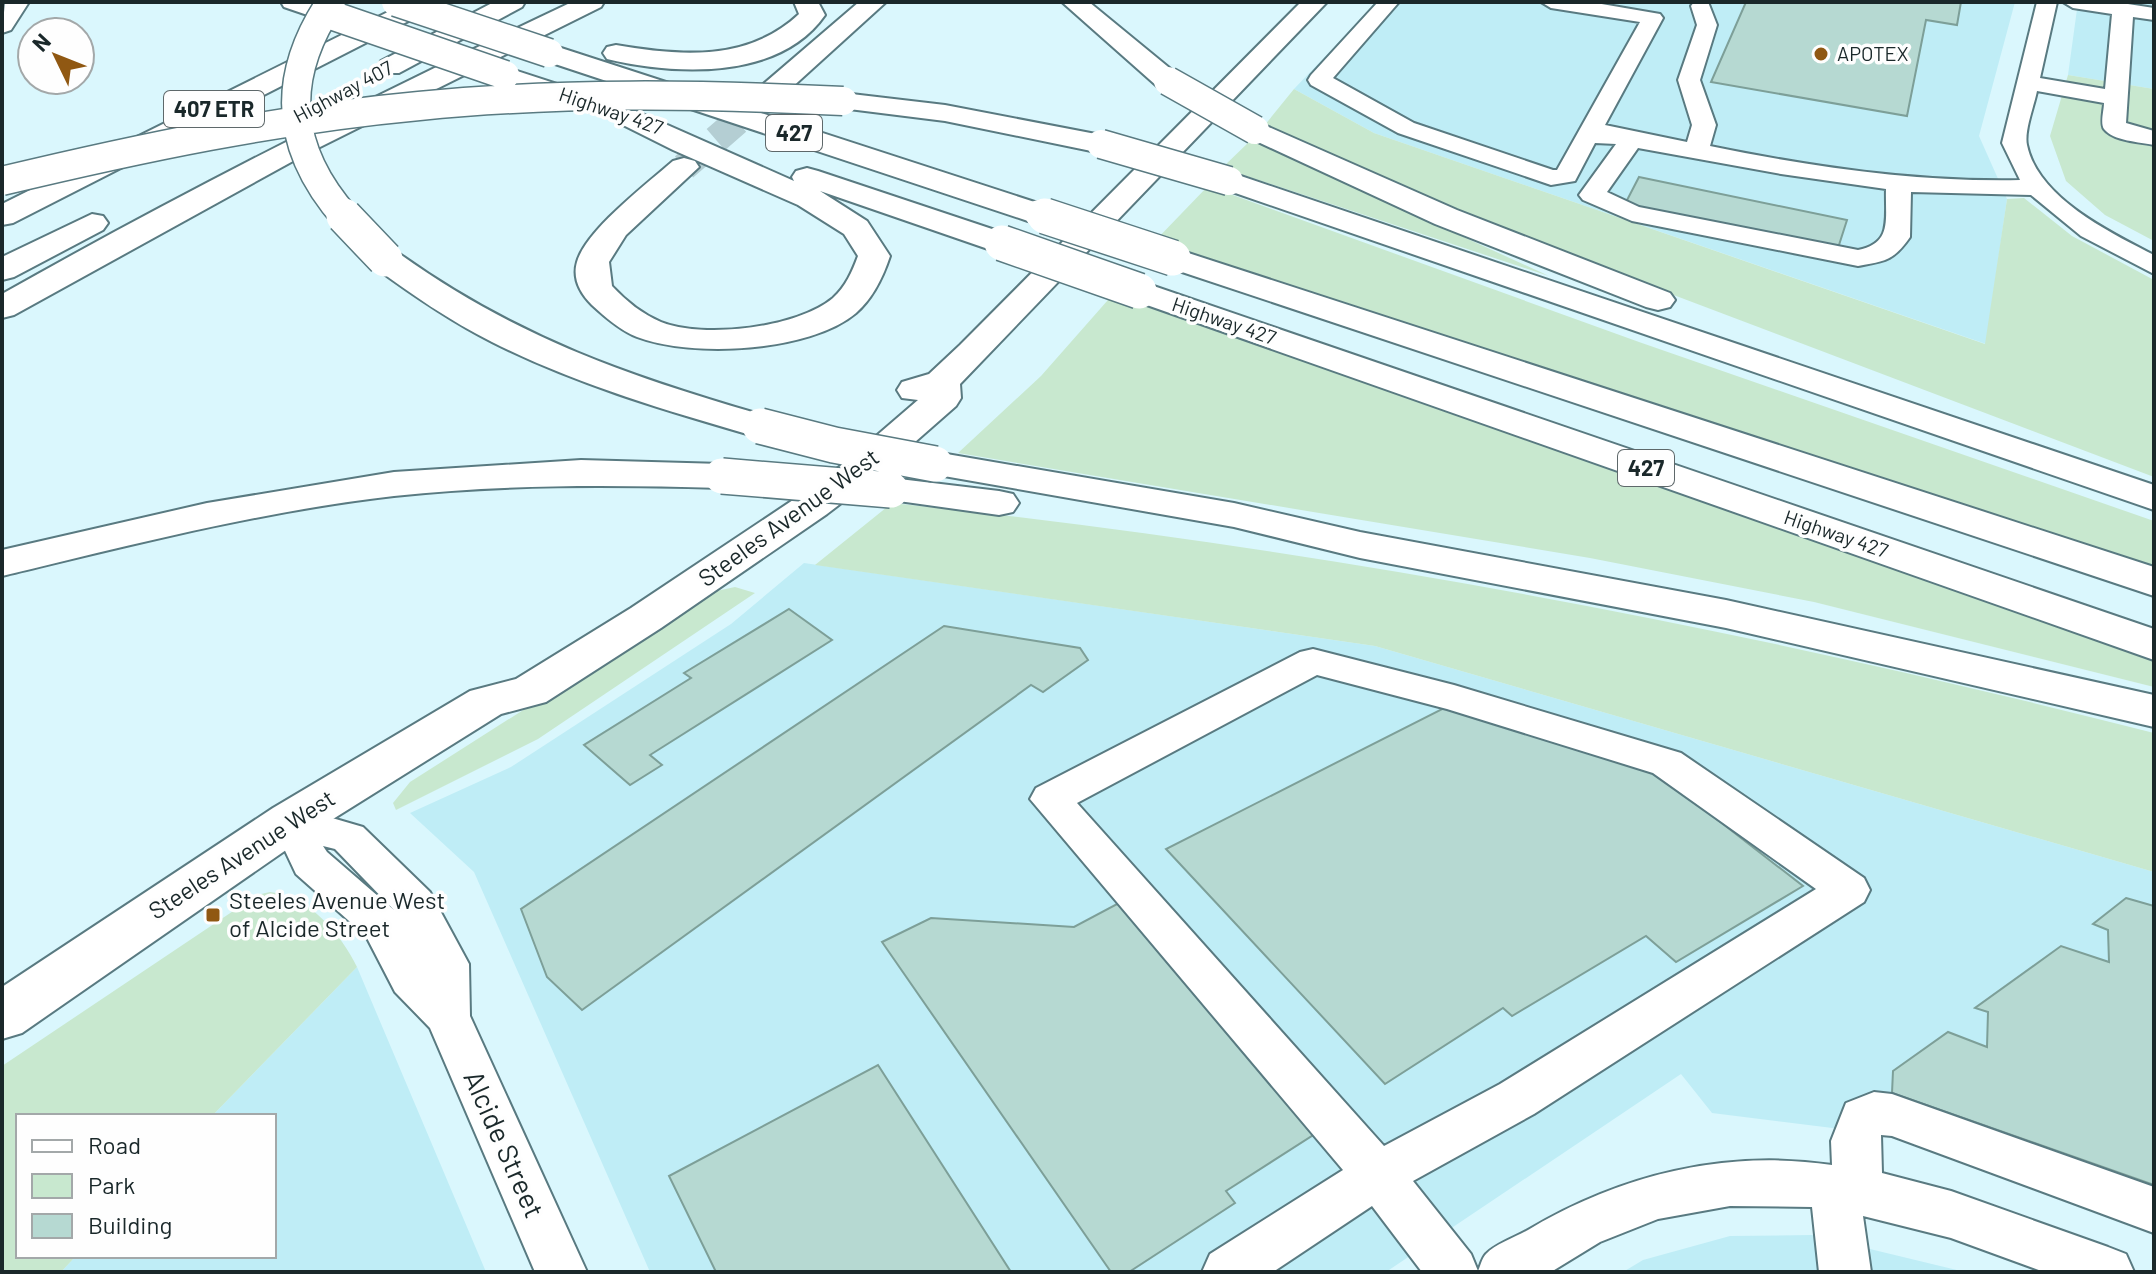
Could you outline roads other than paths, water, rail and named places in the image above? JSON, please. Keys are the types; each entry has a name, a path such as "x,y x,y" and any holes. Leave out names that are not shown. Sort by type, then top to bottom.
{"main road":[{"path":"2,25 17,2"},
{"name":"Highway 427","path":"293,2 331,8 505,75 1002,243 2154,645"},
{"name":"Highway 427","path":"396,2 496,35 557,48 1039,214 2154,582"},
{"name":"Highway 407","path":"2,216 427,2"},
{"name":"Highway 407","path":"374,75 513,2"},
{"path":"234,149 554,2"},
{"path":"2,308 125,236 433,78 592,2"},
{"path":"557,48 686,62 727,58 786,41 812,15 806,2"},
{"path":"757,104 874,2"},
{"path":"1074,2 1168,81 1255,130 1446,217 2154,489"},
{"name":"Steeles Avenue West","path":"2,1016 291,821 486,702 530,691 813,505 932,410 943,398 942,382 1175,150 1315,2"},
{"path":"331,8 312,28 293,89 305,160 341,213 385,259 432,293 506,335 651,394 834,445 1234,515 1360,545 1726,614 2154,711"},
{"name":"Highway 407","path":"2,270 346,90"},
{"path":"2,181 138,148 247,127 456,100 654,91 843,101 945,113 1101,144 1229,181 2154,498"},
{"path":"629,117 683,144 809,198 856,228 874,256 863,286 837,311 792,329 728,341 660,334 622,317 595,289 593,262 614,229 684,167"},
{"path":"2,563 207,515 394,484 581,472 722,476 891,490 1360,545"}],"street":[{"path":"1389,2 1319,80 1406,128 1551,178 1566,176 1587,135 1627,139 1866,181 2035,187"},
{"path":"1551,2 1653,18 1591,129 1627,139"},
{"path":"2047,2 2014,143 2019,162 2035,187 2090,229 2154,266"},
{"path":"2073,2 2154,14"},
{"path":"1697,4 1707,25 1689,80 1704,125 1697,151"},
{"path":"2123,10 2114,126 2128,133 2154,138"},
{"path":"2028,83 2116,98"},
{"path":"1627,139 1592,195 1632,213 1858,258 1884,253 1897,237 1899,182"},
{"path":"1228,1272 1378,1175 1517,1099 1849,890 1667,763 1454,698 1313,661 1050,799 1378,1175 1453,1272"},
{"name":"Alcide Street","path":"291,821 311,863 381,924 411,979 447,1016 561,1272"},
{"path":"1845,1272 1846,1188 1856,1132 1863,1118 1874,1113 1892,1115 2154,1210"},
{"path":"1504,1272 1586,1221 1634,1201 1669,1191 1744,1181 1846,1188 1915,1203 1988,1226 2108,1272"}],"tunnel":[{"path":"684,167 757,104"}],"place":[{"name":"APOTEX","path":"1821,54"},
{"name":"Steeles Avenue West of Alcide Street","path":"213,915"}]}
